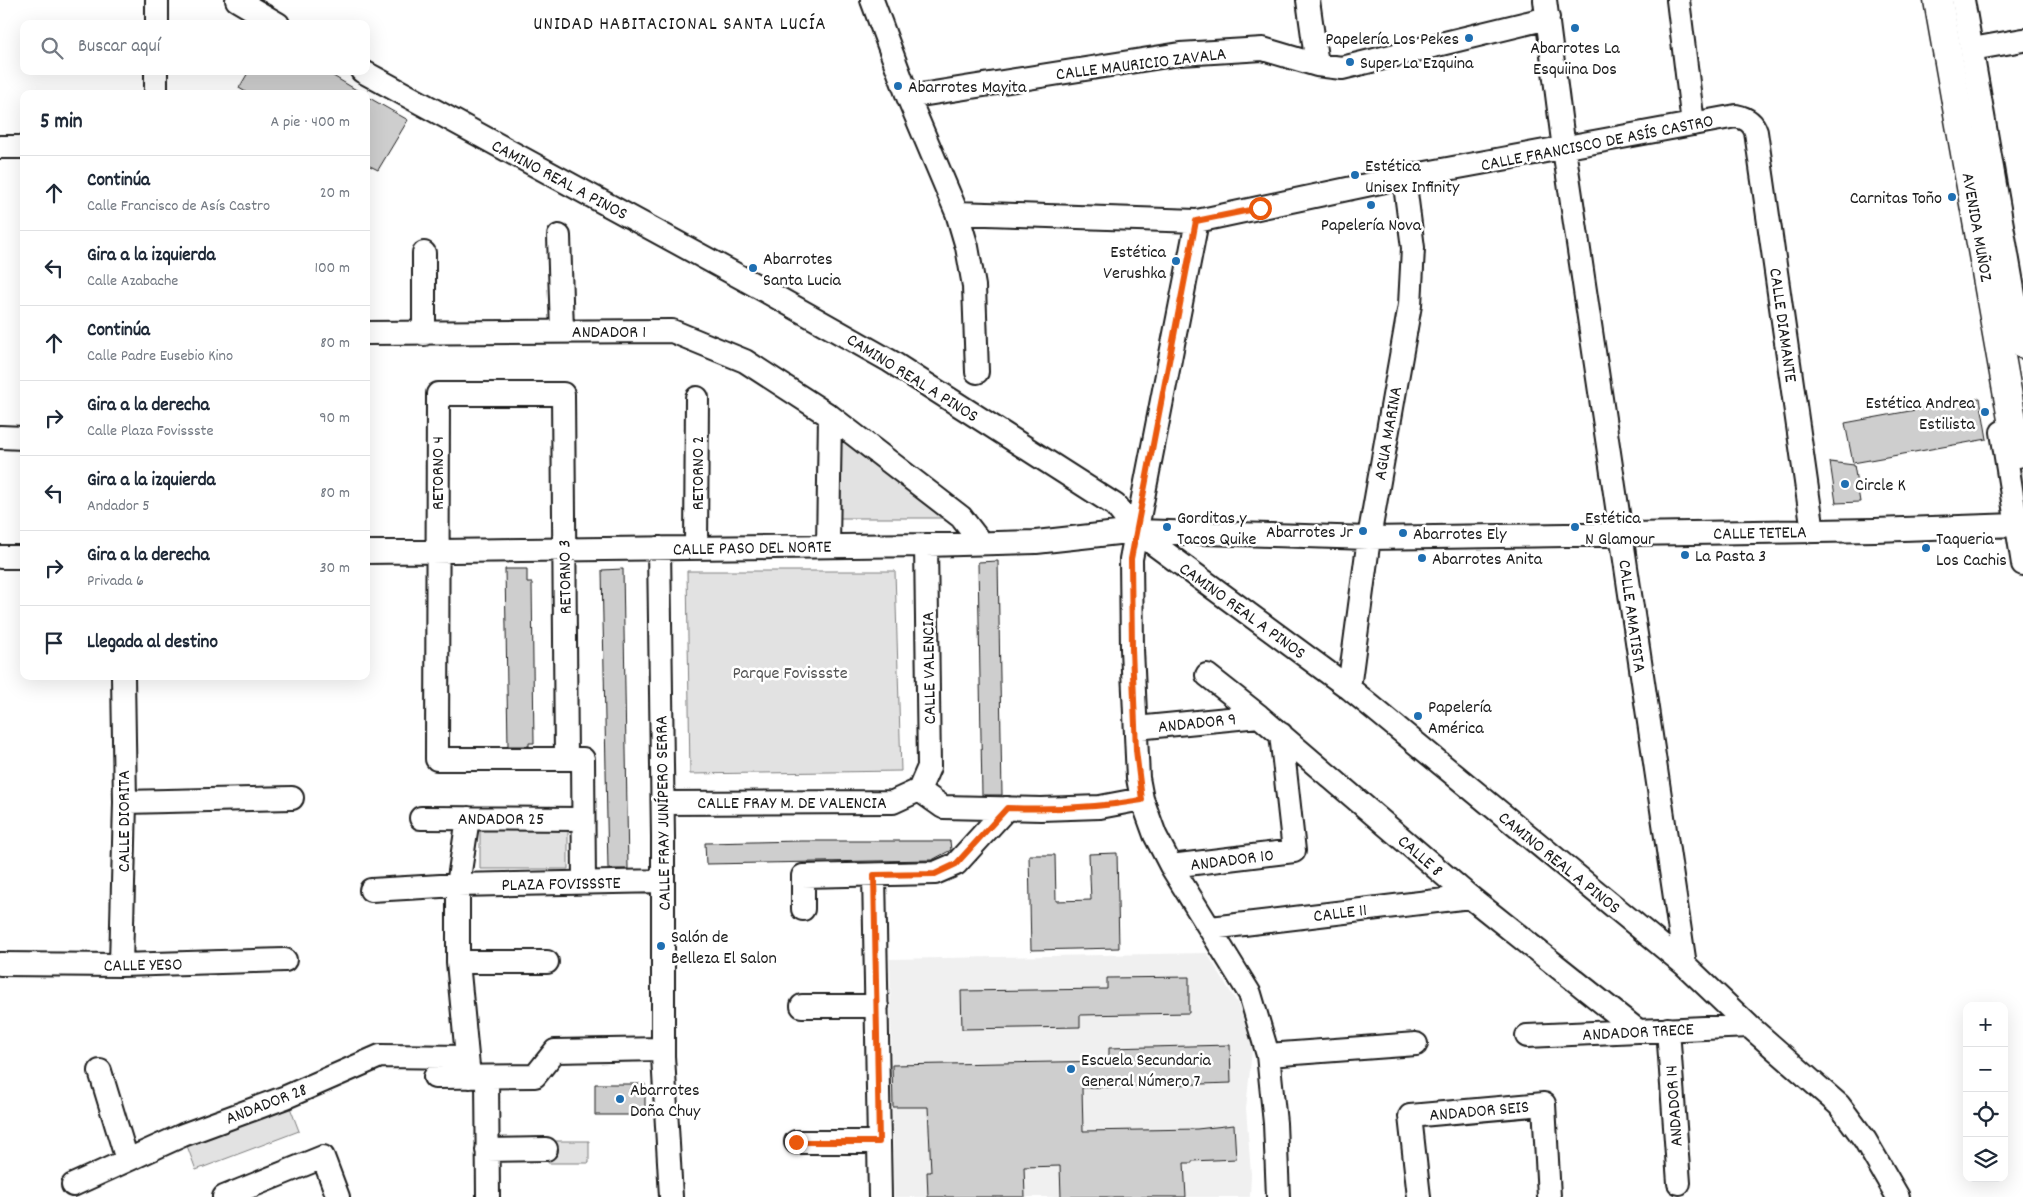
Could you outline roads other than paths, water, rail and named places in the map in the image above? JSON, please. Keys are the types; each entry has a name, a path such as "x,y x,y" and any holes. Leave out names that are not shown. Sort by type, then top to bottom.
{"main road":[{"name":"AVENIDA MUÑOZ","path":"1938,0 2020,444"},
{"name":"AVENIDA MUÑOZ","path":"1952,0 2020,444"}],"street":[{"path":"157,0 157,20"},
{"path":"237,0 271,20"},
{"path":"872,0 908,97 957,213 967,247 974,286 977,372"},
{"path":"1308,0 1317,66"},
{"path":"1678,0 1693,124"},
{"path":"1926,0 2020,524 2023,564"},
{"path":"1963,0 2015,256 2023,348"},
{"name":"CALLE MAURICIO ZAVALA","path":"908,97 1180,54 1262,49 1317,66 1342,68 1546,9"},
{"name":"CALLE AMATISTA","path":"1546,9 1564,149 1685,965"},
{"path":"1972,49 2023,40"},
{"path":"156,75 156,90"},
{"name":"CAMINO REAL A PINOS","path":"369,75 755,285 890,361 1114,505 1136,531 1348,688 1685,965 1749,1026 1839,1105 1866,1140 1898,1197"},
{"name":"CALLE FRANCISCO DE ASÍS CASTRO","path":"957,213 1196,221 1404,177 1736,116 1750,122"},
{"name":"CALLE DIAMANTE","path":"1750,122 1756,132 1813,531"},
{"path":"0,147 20,147"},
{"name":"AGUA MARINA","path":"1348,688 1369,538 1410,306 1413,248 1404,177"},
{"path":"1196,221 1131,559 1132,649 1138,778 1142,800 1154,835 1250,994 1268,1055 1275,1123 1278,1197"},
{"path":"560,236 562,331"},
{"path":"424,253 424,334"},
{"name":"ANDADOR 1","path":"370,333 672,331 745,361 830,416 961,517 981,543"},
{"name":"RETORNO 4","path":"563,394 438,394 437,759 566,759"},
{"name":"RETORNO 3","path":"563,394 566,759"},
{"name":"RETORNO 2","path":"696,548 697,398"},
{"path":"828,546 830,416"},
{"path":"0,437 20,438"},
{"name":"CALLE TETELA","path":"1136,531 1369,538 1813,531 2020,524"},
{"name":"CALLE PASO DEL NORTE","path":"370,552 1036,542 1136,531"},
{"name":"CALLE VALENCIA","path":"919,790 929,767 926,545"},
{"name":"CALLE FRAY JUNÍPERO SERRA","path":"659,548 663,1049 671,1197"},
{"path":"0,557 20,557"},
{"name":"CALLE 8","path":"1207,675 1281,734 1470,897 1637,1030"},
{"name":"CALLE DIORITA","path":"121,966 125,802 123,680"},
{"name":"ANDADOR 9","path":"1136,728 1259,716"},
{"name":"ANDADOR 10","path":"1171,866 1294,851 1281,734"},
{"path":"566,759 583,759 584,882"},
{"path":"919,790 943,807 1041,809 1100,807 1142,800"},
{"name":"CALLE FRAY M. DE VALENCIA","path":"662,803 893,802 919,790"},
{"path":"125,802 292,798"},
{"path":"803,909 803,876 935,874 956,864 1007,808"},
{"name":"ANDADOR 25","path":"421,818 582,819"},
{"path":"468,818 458,886 458,962 487,1150 488,1197"},
{"path":"874,875 880,1197"},
{"name":"PLAZA FOVISSSTE","path":"371,890 663,881"},
{"name":"CALLE 11","path":"1211,928 1470,897"},
{"name":"CALLE YESO","path":"0,964 121,966 286,960"},
{"path":"458,962 547,962"},
{"path":"802,1006 876,1006"},
{"name":"ANDADOR TRECE","path":"1527,1036 1749,1026"},
{"name":"ANDADOR 14","path":"1668,1029 1679,1182"},
{"path":"1268,1055 1416,1044"},
{"name":"ANDADOR 28","path":"73,1185 183,1135 286,1097 380,1056 474,1070 534,1076 555,1051 663,1049"},
{"name":"ANDADOR 28","path":"435,1077 474,1070"},
{"path":"100,1071 127,1160"},
{"name":"ANDADOR SEIS","path":"1419,1197 1410,1116 1544,1104 1549,1197"},
{"path":"796,1142 879,1142"},
{"path":"487,1150 546,1149"},
{"path":"224,1197 323,1158 338,1197"}],"tunnel":[{"path":"2018,453 2023,487"}],"place":[{"name":"Abarrotes La Esquiina Dos","path":"1575,28"},
{"name":"Papelería Los Pekes","path":"1469,38"},
{"name":"Super La Ezquina","path":"1350,62"},
{"name":"Abarrotes Mayita","path":"898,86"},
{"name":"Estética Unisex Infinity","path":"1355,175"},
{"name":"Carnitas Toño","path":"1952,197"},
{"name":"Papelería Nova","path":"1371,205"},
{"name":"Estética Verushka","path":"1176,261"},
{"name":"Abarrotes Santa Lucia","path":"753,268"},
{"name":"Estética Andrea Estilista","path":"1985,412"},
{"name":"Circle K","path":"1845,484"},
{"name":"Gorditas y Tacos Quike","path":"1167,527"},
{"name":"Estética N Glamour","path":"1575,527"},
{"name":"Abarrotes Jr","path":"1363,531"},
{"name":"Abarrotes Ely","path":"1403,533"},
{"name":"Taqueria Los Cachis","path":"1926,548"},
{"name":"La Pasta 3","path":"1685,555"},
{"name":"Abarrotes Anita","path":"1422,558"},
{"name":"Papelería América","path":"1418,716"},
{"name":"Salón de Belleza El Salon","path":"661,946"},
{"name":"Escuela Secundaria General Número 7","path":"1071,1069"},
{"name":"Abarrotes Doña Chuy","path":"620,1099"}],"district":[{"name":"UNIDAD HABITACIONAL SANTA LUCÍA","path":"680,22"}],"park label":[{"name":"Parque Fovissste","path":"790,672"}]}
